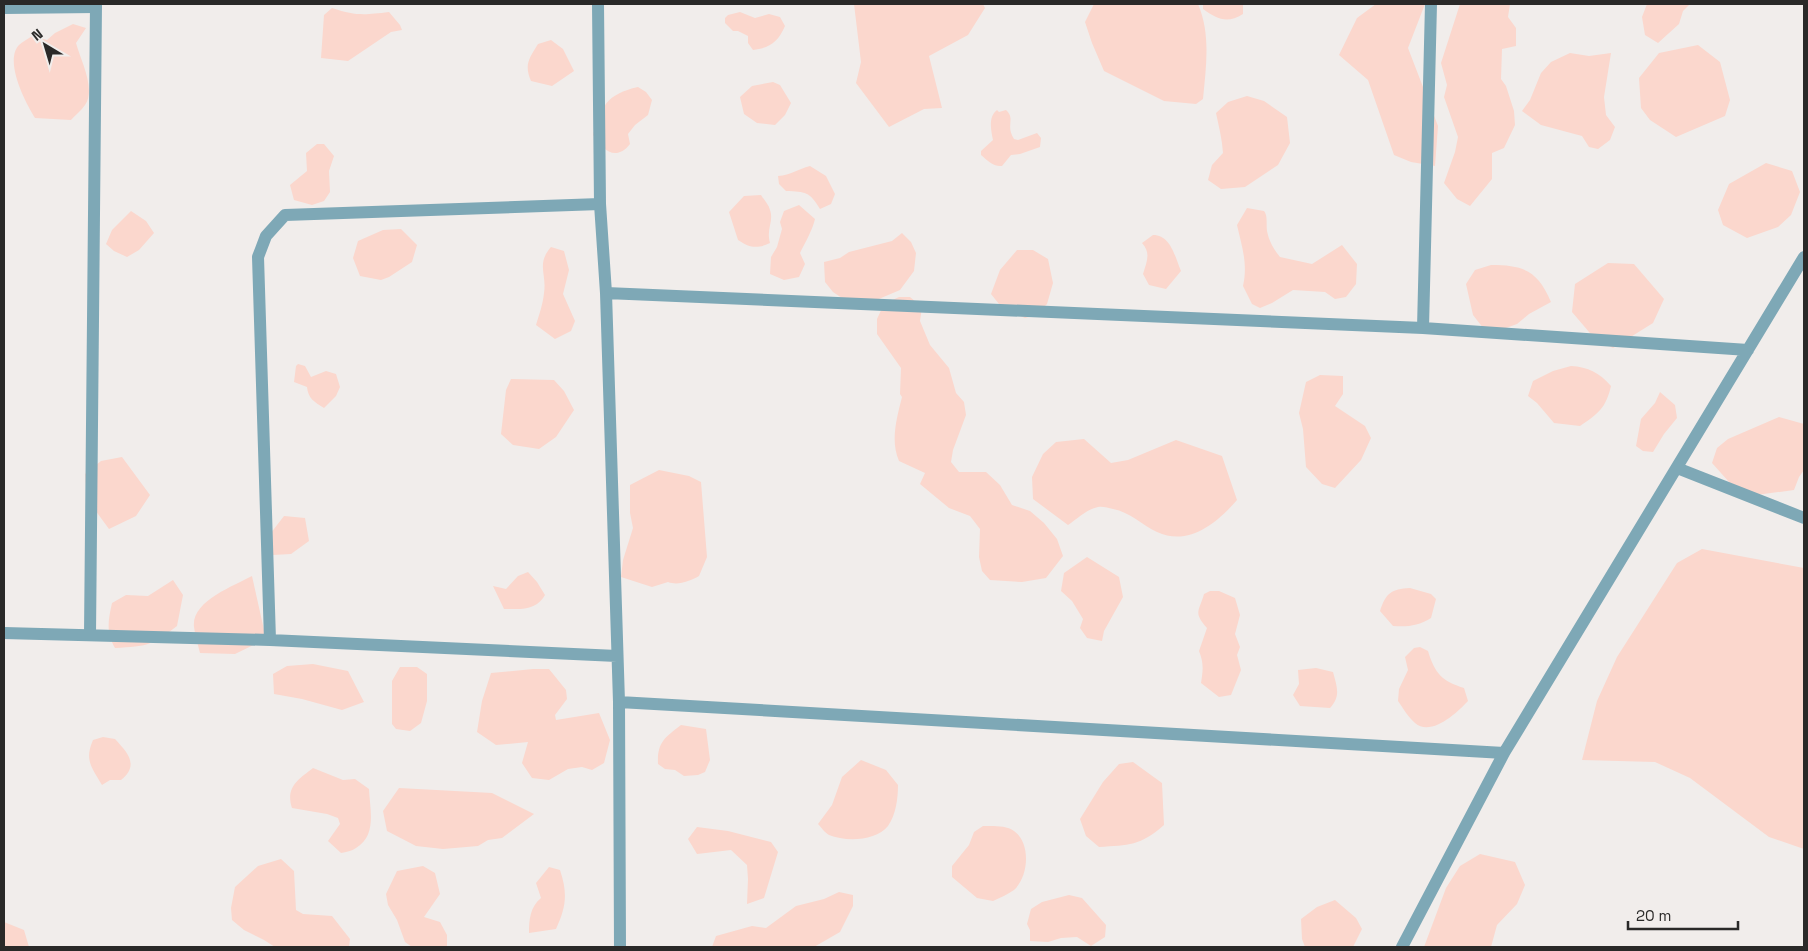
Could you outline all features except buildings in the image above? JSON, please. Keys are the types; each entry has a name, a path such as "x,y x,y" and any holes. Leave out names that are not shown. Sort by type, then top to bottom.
{"street":[{"path":"598,4 600,204 606,293 619,702 620,947"},
{"path":"1423,328 1431,4"},
{"path":"4,8 96,5 90,635"},
{"path":"270,640 258,257 266,236 285,215 600,204"},
{"path":"1402,947 1504,753 1804,257"},
{"path":"606,293 1423,328 1748,350"},
{"path":"1677,468 1804,518"},
{"path":"4,633 270,640 617,656"},
{"path":"619,702 1504,753"}],"shaded area":[{"path":"854,4 983,4 985,8 968,35 929,56 942,108 924,109 889,127 856,83 861,62"},
{"path":"1094,4 1198,4 1205,27 1206,39 1203,99 1196,104 1164,101 1104,71 1085,22"},
{"path":"1203,4 1243,4 1243,14 1232,19 1218,18 1203,9"},
{"path":"1376,4 1425,4 1408,48 1438,126 1435,166 1411,162 1394,155 1368,80 1339,55 1357,18"},
{"path":"1460,4 1510,4 1508,17 1516,28 1516,46 1502,49 1501,79 1506,86 1514,111 1515,125 1504,148 1492,153 1492,179 1470,206 1457,199 1444,183 1458,137 1444,97 1447,85 1441,63"},
{"path":"1647,4 1690,4 1683,11 1679,24 1658,43 1645,35 1642,17"},
{"path":"332,8 360,14 389,12 402,30 391,32 348,61 321,58 324,15"},
{"path":"740,12 755,18 769,14 780,17 785,26 776,40 769,46 753,50 748,43 748,36 738,31 733,31 725,23 725,18 728,15"},
{"path":"73,24 86,28 76,43 88,83 88,98 85,105 71,120 35,118 18,81 15,71 15,52 19,45 32,36 47,40 55,33"},
{"path":"551,40 563,49 574,71 552,86 531,81 528,70 530,58 538,44"},
{"path":"1698,45 1720,62 1730,100 1725,116 1676,137 1650,120 1641,108 1639,78 1659,53"},
{"path":"1570,53 1589,56 1611,53 1604,97 1606,115 1615,127 1610,140 1598,149 1589,147 1582,136 1541,125 1522,111 1530,100 1541,73 1551,62"},
{"path":"773,82 780,85 791,103 785,115 775,125 757,123 744,114 740,97 752,86"},
{"path":"638,87 646,92 652,100 648,115 635,125 628,134 630,144 625,149 615,153 610,152 593,135 599,116 612,98 619,93"},
{"path":"1247,96 1264,101 1287,117 1290,143 1278,165 1245,187 1221,189 1208,180 1212,165 1223,153 1216,113 1228,102"},
{"path":"997,110 999,112 1006,110 1009,113 1011,119 1010,130 1014,139 1018,140 1037,133 1041,138 1040,147 1011,155 1002,166 993,164 981,155 981,151 993,140 991,120"},
{"path":"317,144 324,144 334,156 329,171 330,192 324,201 312,205 294,200 290,185 307,171 306,153"},
{"path":"1766,163 1792,171 1800,192 1791,215 1778,227 1747,238 1723,225 1718,210 1729,184"},
{"path":"810,166 826,176 835,194 831,204 820,209 810,196 786,191 779,184 778,176"},
{"path":"761,195 769,206 771,214 770,243 754,247 738,240 729,212 744,196"},
{"path":"799,205 815,219 811,232 800,253 805,264 799,277 784,280 770,274 771,257 777,247 782,229 780,222 784,211"},
{"path":"1247,208 1264,211 1269,238 1280,257 1312,264 1342,245 1357,264 1356,284 1346,297 1335,299 1325,292 1293,290 1260,308 1252,304 1243,286 1245,263 1237,225"},
{"path":"131,211 146,221 154,233 139,250 127,257 114,251 106,244 112,230"},
{"path":"401,229 417,245 412,262 381,280 360,276 353,258 358,241 383,230"},
{"path":"902,233 911,242 916,253 914,271 900,290 867,304 842,298 833,292 825,282 824,262 840,258 849,252 892,241"},
{"path":"1153,235 1164,239 1172,248 1181,271 1166,289 1149,285 1143,274 1147,261 1147,250 1142,243"},
{"path":"551,247 564,251 569,270 563,294 575,321 571,331 555,339 536,325 545,286 543,264"},
{"path":"1017,250 1033,250 1048,259 1053,283 1047,304 1036,315 1025,318 1003,309 991,294 1000,270"},
{"path":"1608,263 1634,264 1664,299 1653,323 1613,348 1595,339 1572,312 1575,284"},
{"path":"1491,265 1512,266 1528,272 1541,283 1551,302 1529,314 1517,324 1495,332 1484,329 1473,315 1466,284 1475,270"},
{"path":"899,297 910,297 922,307 920,321 930,345 949,368 956,393 964,402 966,415 953,450 951,462 959,472 986,472 1000,485 1012,505 1030,511 1044,523 1057,539 1063,556 1046,578 1022,582 990,580 982,571 979,557 980,529 970,516 949,508 920,484 925,473 899,461 896,453 895,437 896,421 902,397 900,394 901,368 877,334 877,319 884,304"},
{"path":"298,364 305,366 311,377 326,371 336,374 340,387 336,396 324,408 312,399 307,387 294,382 296,366"},
{"path":"1571,366 1593,372 1611,386 1604,405 1592,418 1580,426 1554,423 1537,403 1528,396 1533,381 1553,371"},
{"path":"1320,375 1343,376 1343,394 1335,406 1365,426 1371,438 1361,460 1335,488 1322,484 1306,467 1303,429 1299,413 1306,382"},
{"path":"511,379 554,380 564,391 574,410 556,437 539,449 513,445 501,434 506,390"},
{"path":"1660,392 1675,405 1677,418 1653,452 1643,451 1636,446 1641,419 1655,403"},
{"path":"1779,417 1804,424 1804,470 1794,490 1749,496 1738,492 1712,463 1717,448 1728,439"},
{"path":"1084,439 1111,463 1128,460 1176,440 1222,456 1237,500 1212,524 1202,530 1180,536 1169,536 1157,532 1125,513 1104,507 1098,507 1082,514 1068,525 1033,499 1032,477 1043,454 1056,442"},
{"path":"122,457 150,495 136,516 109,529 87,499 85,474 101,461"},
{"path":"659,470 689,476 701,482 707,557 699,576 692,580 676,583 668,582 652,587 621,577 623,560 633,528 630,513 630,485"},
{"path":"284,516 305,518 309,541 291,554 273,555 267,538"},
{"path":"1702,549 1804,568 1804,849 1769,837 1690,778 1655,762 1582,760 1597,701 1617,657 1677,563"},
{"path":"1087,557 1119,577 1123,597 1104,631 1102,641 1087,638 1080,628 1083,619 1072,601 1061,591 1064,573"},
{"path":"528,572 545,595 537,604 527,608 504,609 493,586 506,589 518,576"},
{"path":"252,576 266,639 235,654 200,653 194,627 199,609 215,596"},
{"path":"173,580 183,595 177,626 149,644 115,648 110,637 109,626 112,603 126,595 148,596"},
{"path":"1410,588 1431,594 1436,599 1431,618 1413,625 1393,626 1380,611 1382,605 1390,593 1398,589"},
{"path":"1210,591 1219,591 1235,598 1240,615 1235,634 1240,647 1237,655 1241,670 1231,695 1219,697 1201,683 1203,667 1199,651 1207,628 1198,612 1204,594"},
{"path":"1420,647 1428,651 1433,666 1440,676 1464,688 1468,701 1451,717 1428,727 1421,727 1415,723 1398,701 1399,689 1408,670 1405,657 1414,648"},
{"path":"313,664 348,671 364,702 342,710 302,699 274,694 273,674 287,666"},
{"path":"400,667 417,667 427,674 427,701 421,723 410,731 396,729 392,724 392,681"},
{"path":"1316,668 1333,672 1337,695 1330,708 1300,706 1293,695 1299,684 1298,670"},
{"path":"549,669 566,690 567,699 555,715 556,720 599,713 610,740 604,763 592,770 582,767 568,769 549,780 532,778 522,763 528,742 496,745 477,732 482,701 491,673"},
{"path":"681,725 706,729 710,760 705,772 698,775 684,776 675,770 665,769 658,764 660,746"},
{"path":"103,737 115,739 124,749 131,764 127,774 121,780 110,780 102,785 90,764 89,753 93,740"},
{"path":"861,760 886,770 898,785 893,817 883,831 869,837 844,839 829,835 818,824 832,805 842,777"},
{"path":"1133,762 1162,783 1164,825 1141,841 1118,846 1099,847 1086,836 1080,819 1103,782 1119,764"},
{"path":"313,768 343,780 355,779 369,789 370,830 363,843 353,850 341,853 328,841 340,824 338,818 327,814 292,808 290,794 292,789 298,780"},
{"path":"399,788 492,793 534,814 502,838 488,840 478,846 443,849 416,846 387,831 383,811"},
{"path":"983,826 1011,829 1019,836 1025,851 1025,868 1019,884 1014,890 993,901 977,898 952,877 952,866 969,845 974,832"},
{"path":"697,827 728,831 771,842 778,852 764,898 747,904 747,865 731,850 697,854 688,839"},
{"path":"1480,854 1515,862 1525,885 1517,904 1497,925 1491,947 1424,947 1446,888 1460,866"},
{"path":"281,859 294,871 296,910 303,914 332,916 350,939 349,947 275,947 244,930 232,920 231,908 235,887 258,866"},
{"path":"423,866 435,873 440,894 424,917 440,922 447,935 447,946 445,947 412,947 405,942 397,920 388,905 386,894 397,871"},
{"path":"549,867 560,870 563,879 565,900 562,914 556,929 529,933 532,910 541,898 536,883"},
{"path":"839,892 853,895 853,906 840,932 814,947 712,947 716,936 752,926 766,928 796,906 824,899"},
{"path":"1069,895 1082,898 1106,925 1105,937 1091,946 1077,937 1061,938 1048,942 1030,941 1030,930 1027,924 1031,909 1042,902"},
{"path":"1335,900 1356,918 1362,929 1353,947 1305,947 1302,939 1301,919 1317,907"},
{"path":"4,922 24,930 29,947 4,947"}]}
